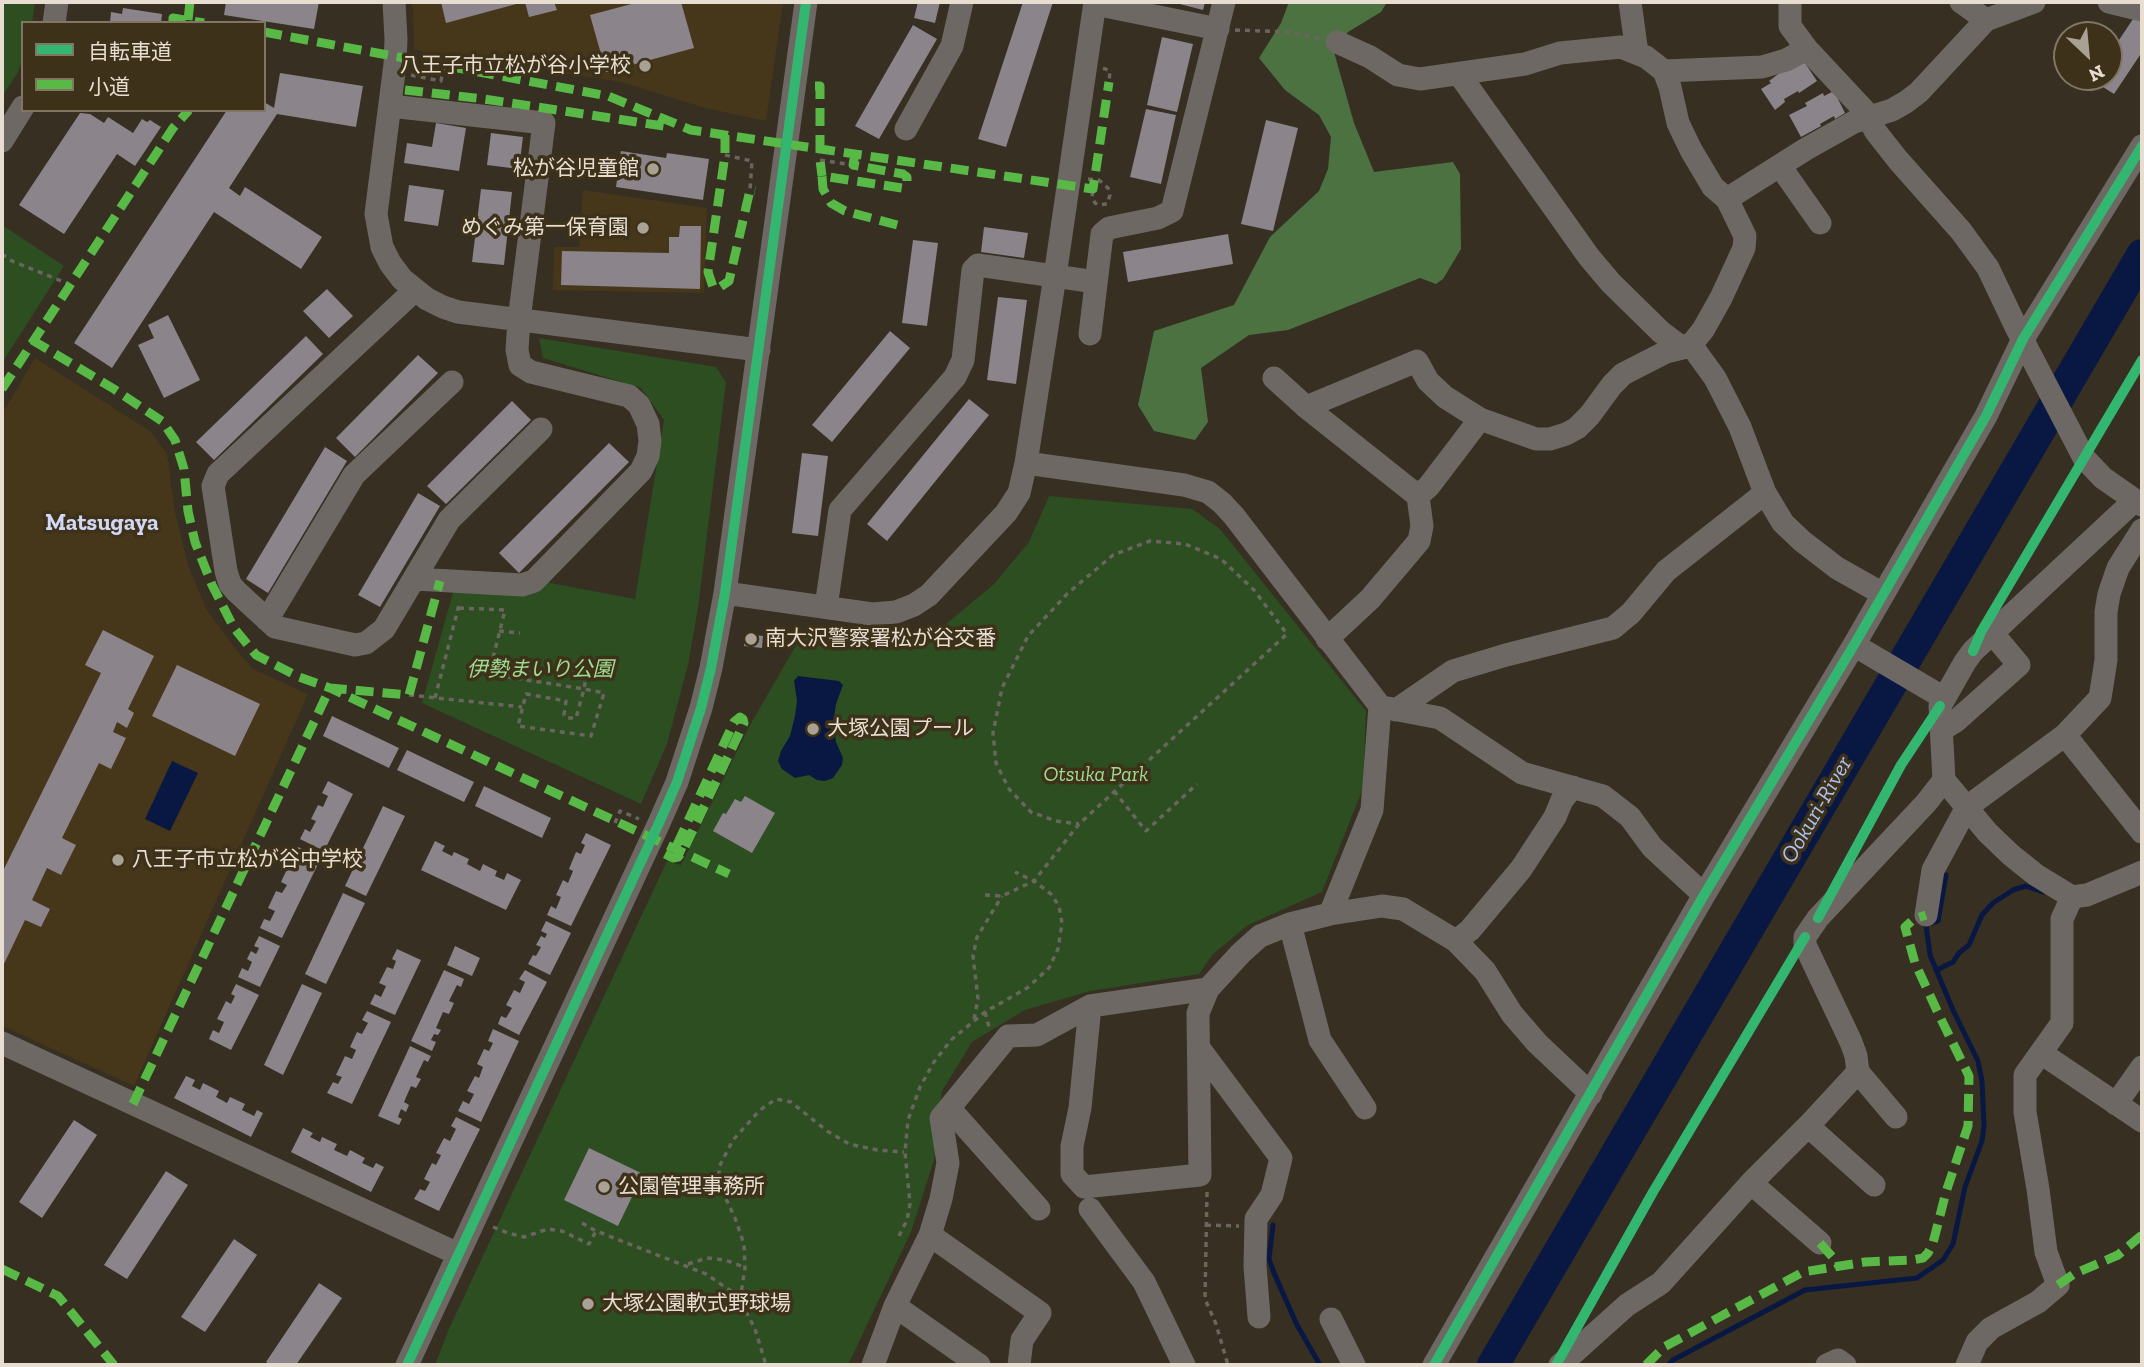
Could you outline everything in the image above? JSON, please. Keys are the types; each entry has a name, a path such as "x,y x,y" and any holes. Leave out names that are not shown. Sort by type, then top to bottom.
{"street":[{"path":"54,21 57,2"},
{"path":"394,2 396,39 377,199 377,229 382,247 402,279 427,299 450,310 759,350"},
{"path":"407,1365 677,782 701,708 712,668 725,593 806,2"},
{"path":"906,129 952,46 962,2"},
{"path":"1090,334 1102,234 1109,228 1158,218 1172,211 1224,2"},
{"path":"1630,2 1637,53"},
{"path":"1790,2 1790,26 1807,49 1864,110 1876,132 1898,160 1989,268 2084,457 2103,478 2138,502 1973,651 1942,696 1940,706 1944,780 1926,803 1818,918 1805,937 1805,946 1851,1042 1858,1072 1896,1117"},
{"path":"1961,2 1986,20"},
{"path":"1727,199 1854,122 1892,110 1919,92 1986,20 2034,2"},
{"path":"2109,2 2142,10"},
{"path":"725,593 872,614 896,612 929,595 1006,513 1018,493 1026,463 1095,3 1218,29"},
{"path":"1306,407 1418,361 1428,381 1446,397 1480,419 1536,439 1549,439 1566,434 1577,428 1590,415 1623,374 1666,352 1690,346 1703,330 1721,298 1744,248 1745,236 1727,199 1713,187 1678,123 1664,71 1646,57 1621,47 1560,53 1525,64 1420,79 1398,75 1370,57 1337,42"},
{"path":"1664,71 1762,67 1786,60 1807,49"},
{"path":"1459,74 1589,257 1611,283 1661,332 1677,344 1694,349 1715,379 1734,415 1765,493 1783,523 1837,568 1883,594"},
{"path":"390,106 544,123 519,320 517,350 520,365 531,372 629,396 639,405 648,424 650,441 648,456 641,471 534,581 522,584 415,579"},
{"path":"2,141 21,110"},
{"path":"1434,1365 1704,895 1856,646 2025,342 2142,146"},
{"path":"1780,166 1820,223"},
{"path":"826,607 840,510 955,377 963,360 974,270 978,265 1096,282"},
{"path":"415,290 218,474 213,486 226,571 230,584 236,591 275,627 355,645 366,643 384,629 449,520 541,429"},
{"path":"1274,378 1306,407 1418,496 1422,526 1419,541 1370,599 1327,639"},
{"path":"267,620 354,475 452,382"},
{"path":"1418,496 1429,486 1480,419"},
{"path":"1026,463 1184,485 1208,492 1234,516 1327,639 1388,708 1440,718 1522,773 1603,796 1630,817 1652,847 1704,895"},
{"path":"1388,708 1453,671 1613,628 1631,613 1666,571 1765,493"},
{"path":"1926,915 1933,870 1967,807 2065,735 2100,698 2106,660 2106,612 2109,594 2118,568 2142,530"},
{"path":"1943,729 1956,721 2019,665 1993,634"},
{"path":"1856,646 1942,696"},
{"path":"1330,914 1372,810 1388,708"},
{"path":"2065,735 2142,832"},
{"path":"1944,780 1987,832 2070,903"},
{"path":"1456,941 1470,930 1521,869 1555,817 1562,800 1573,787"},
{"path":"1966,1365 1977,1342 1991,1328 2038,1302 2058,1285 2046,1252 2025,1112 2025,1075 2062,1023 2062,919 2070,903 2142,872"},
{"path":"1090,1006 1080,1108 1072,1146 1072,1174 1084,1187 1200,1175 1198,1013 1208,989 1260,936 1290,924 1330,914 1382,906 1403,909 1456,941 1485,971 1511,1014 1591,1094"},
{"path":"1290,924 1320,1040 1364,1108"},
{"path":"873,1365 895,1306 930,1235 941,1199 948,1163 941,1118 1008,1036 1037,1035 1090,1006 1208,989"},
{"path":"2,1043 458,1254"},
{"path":"1199,1048 1281,1158 1272,1195 1256,1219 1255,1266 1259,1317"},
{"path":"2041,1054 2142,1121"},
{"path":"2116,1104 2142,1067"},
{"path":"1560,1365 1628,1305 1661,1283 1751,1183 1858,1072"},
{"path":"949,1108 1040,1209"},
{"path":"1808,1126 1874,1185"},
{"path":"1751,1183 1820,1243"},
{"path":"1090,1209 1144,1282 1184,1365"},
{"path":"930,1235 1040,1313 1022,1339 1019,1365"},
{"path":"895,1306 979,1365"},
{"path":"1331,1319 1354,1365"},
{"path":"1827,1365 1838,1360 1845,1365"}],"path":[{"path":"1218,29 1290,32 1337,42"},
{"path":"408,74 441,81 444,65"},
{"path":"1101,67 1111,71 1109,82"},
{"path":"725,155 752,161 750,190"},
{"path":"820,160 853,165"},
{"path":"1093,189 1092,197 1095,203 1107,204 1110,191 1105,184 1097,180"},
{"path":"2,254 12,261 69,285"},
{"path":"985,895 1002,896 1034,881 1079,824 1287,634 1254,590 1221,559 1185,544 1150,541 1113,555 1067,594 1028,636 1002,688 993,733 996,763 1009,789 1031,812 1056,821 1079,824"},
{"path":"436,698 463,592"},
{"path":"459,608 505,610 489,674 584,689 604,693 591,736 518,726 526,694 566,701 564,715 576,718 584,689 589,660"},
{"path":"499,631 520,633"},
{"path":"409,695 522,707"},
{"path":"1114,791 1146,831 1197,784"},
{"path":"615,822 620,811 640,819"},
{"path":"899,1236 907,1220 910,1204 905,1152 908,1120 920,1087 951,1040 974,1020 1027,988 1049,968 1058,949 1062,923 1059,906 1051,894 1034,881 1015,872"},
{"path":"974,1020 978,999 973,956 977,937 1002,896"},
{"path":"740,1300 745,1268 744,1244 736,1218 719,1184 719,1167 733,1140 760,1110 776,1098 792,1102 849,1144 905,1152"},
{"path":"1200,1175 1207,1186 1205,1299 1216,1324 1228,1365"},
{"path":"582,1223 706,1274 740,1300 755,1329 766,1365"},
{"path":"1206,1225 1256,1226"},
{"path":"493,1227 524,1237 548,1229 562,1231 589,1244 596,1231"},
{"path":"686,1265 707,1258 725,1260 745,1268"}],"shaded area":[{"name":"八王子市立松が谷小学校","path":"411,2 783,2 766,121 705,108 621,82 414,50"},
{"name":"めぐみ第一保育園","path":"583,190 707,208 704,293 553,290 554,247 579,247"},
{"name":"八王子市立松が谷中学校","path":"35,358 150,431 167,454 175,512 188,565 206,609 253,669 308,694 134,1086 2,1026 2,414"}],"green space":[{"path":"2,2 35,2 32,21 21,21 21,64 2,97"},
{"path":"1289,2 1387,2 1381,12 1348,32 1334,52 1354,123 1374,172 1453,162 1460,174 1461,249 1443,279 1436,284 1420,278 1288,330 1249,335 1201,368 1208,422 1195,440 1154,431 1138,405 1154,331 1234,305 1270,237 1319,191 1328,169 1331,137 1319,115 1285,90 1259,58 1281,23"},
{"path":"2,225 64,266 2,363"},
{"name":"伊勢まいり公園","path":"539,338 716,367 726,382 698,608 688,665 667,744 641,804 422,703 454,589 545,582 635,599 664,420 641,388 543,358"},
{"name":"Otsuka Park","path":"1049,496 1192,509 1220,529 1366,711 1363,788 1322,892 1248,925 1212,955 1199,974 1090,991 1025,1010 972,1042 942,1091 934,1160 911,1232 848,1365 435,1365 448,1331 667,861 681,865 750,725 802,635 895,641 946,624 994,584 1029,542"}],"water":[{"name":"大塚公園プール","path":"798,676 839,681 843,685 833,724 836,742 843,758 842,765 833,778 825,781 809,775 795,778 782,769 778,761 790,736 795,716 797,701 794,681"},
{"path":"172,761 198,773 170,831 145,819"}],"building":[{"path":"226,2 319,2 314,29 224,15"},
{"path":"441,2 520,2 520,3 446,23"},
{"path":"525,2 554,2 557,10 529,17"},
{"path":"639,2 681,2 694,48 606,72 590,15"},
{"path":"918,2 940,2 935,23 914,18"},
{"path":"1023,2 1053,2 1006,147 978,139"},
{"path":"1172,2 1205,2 1203,10"},
{"path":"123,8 162,14 161,21 110,21 111,12 122,14"},
{"path":"2135,16 2142,21 2142,52 2123,80 2123,34"},
{"path":"913,25 937,39 879,139 855,126"},
{"path":"1162,37 1193,44 1177,112 1147,105"},
{"path":"1803,60 1817,81 1784,99 1785,102 1775,110 1761,89 1785,69"},
{"path":"280,73 363,86 356,127 277,114 229,188 240,196 245,187 322,237 301,269 214,212 112,368 74,343 226,112 266,112 266,103 274,108"},
{"path":"1834,91 1845,113 1835,119 1834,116 1801,137 1789,115 1807,106 1805,103 1823,93 1824,96"},
{"path":"1146,109 1176,115 1161,184 1130,177"},
{"path":"80,113 90,114 104,123 108,117 133,133 142,119 147,122 150,120 161,127 135,166 117,154 64,234 19,205"},
{"path":"1266,120 1298,128 1273,231 1241,224"},
{"path":"436,123 466,128 459,171 404,163 407,143 432,147"},
{"path":"491,133 523,137 519,169 487,165"},
{"path":"621,151 666,158 667,153 709,159 703,200 616,187"},
{"path":"409,185 444,190 438,226 404,221"},
{"path":"481,189 512,192 504,265 472,262"},
{"path":"680,226 701,226 700,289 561,285 562,251 669,253 669,237 679,237"},
{"path":"984,227 1028,233 1024,258 981,252"},
{"path":"1228,234 1233,264 1128,282 1123,252"},
{"path":"913,240 938,243 927,326 902,323"},
{"path":"327,289 353,316 329,338 303,311"},
{"path":"998,297 1027,300 1016,384 987,380"},
{"path":"168,315 200,380 164,398 138,345 154,338 148,325"},
{"path":"890,331 910,348 832,442 812,425"},
{"path":"306,336 323,354 214,460 196,442"},
{"path":"418,355 438,373 355,457 336,438"},
{"path":"969,399 989,415 887,541 867,524"},
{"path":"512,401 531,420 446,504 427,486"},
{"path":"609,443 629,462 519,573 499,553"},
{"path":"325,447 347,461 268,593 246,579"},
{"path":"802,453 828,456 818,536 792,533"},
{"path":"418,493 440,506 380,607 358,595"},
{"path":"103,630 154,656 128,709 134,713 127,728 117,722 113,732 126,738 111,769 99,763 62,838 76,845 61,875 47,868 32,900 50,909 41,927 25,920 2,968 2,873 101,673 85,665"},
{"path":"745,634 763,636 762,648 744,646"},
{"path":"177,665 260,704 235,756 152,716"},
{"path":"332,716 399,748 389,768 323,736"},
{"path":"407,750 474,782 464,802 397,770"},
{"path":"328,781 353,794 324,851 300,839 305,829 310,832 316,821 311,819 318,805 323,807 328,796 322,793"},
{"path":"484,786 551,818 542,838 475,806"},
{"path":"745,796 775,813 752,853 713,831 735,799 741,802"},
{"path":"383,806 405,816 366,896 345,886"},
{"path":"586,833 611,845 571,926 547,915 551,906 556,909 561,897 556,895 563,880 568,883 573,871 569,869 576,852 581,854 585,845 581,843"},
{"path":"435,841 445,846 442,851 452,856 454,852 469,859 467,864 480,871 483,864 497,871 495,876 504,880 507,873 521,880 506,910 421,870"},
{"path":"298,847 321,858 282,938 260,928 264,919 270,921 275,911 268,908 276,891 282,893 287,885 281,882 289,865 294,868 298,859 293,857"},
{"path":"343,893 365,903 326,984 305,974"},
{"path":"546,921 571,933 550,975 528,964 541,947 536,945 541,936 545,938 547,934 541,931"},
{"path":"259,936 280,946 260,987 238,977 242,968 248,971 252,962 247,959 251,951 256,954 259,948 254,946"},
{"path":"455,946 480,958 472,976 447,965"},
{"path":"397,949 421,960 395,1015 370,1004 375,994 381,997 386,986 379,983 387,967 393,969 396,961 392,959"},
{"path":"444,970 464,979 461,987 457,985 449,1001 454,1003 449,1014 443,1012 436,1028 441,1030 438,1035 434,1034 431,1040 436,1042 432,1051 411,1041"},
{"path":"525,970 547,982 519,1035 498,1024 501,1016 506,1018 512,1008 506,1005 514,990 520,993 525,982 519,979"},
{"path":"236,984 259,995 231,1050 209,1039 213,1030 219,1033 224,1022 217,1019 226,1001 231,1004 235,996 231,994"},
{"path":"302,984 322,993 283,1075 264,1065"},
{"path":"367,1011 391,1022 352,1104 327,1093 333,1082 338,1084 342,1077 336,1075 345,1056 352,1059 356,1050 350,1047 357,1032 362,1034 368,1023 362,1020"},
{"path":"493,1029 519,1041 481,1122 458,1111 463,1101 469,1104 474,1094 467,1091 475,1076 479,1078 483,1067 477,1064 484,1049 489,1051 493,1043 488,1041"},
{"path":"410,1046 431,1056 428,1062 424,1060 416,1077 421,1079 416,1088 411,1086 404,1102 409,1105 406,1112 401,1109 398,1117 402,1119 399,1125 378,1116"},
{"path":"186,1076 195,1080 192,1086 200,1090 203,1083 219,1091 216,1097 227,1103 230,1097 245,1104 242,1110 254,1116 257,1110 263,1113 251,1137 174,1098"},
{"path":"456,1117 480,1129 439,1211 414,1199 420,1189 425,1191 430,1182 424,1179 432,1163 436,1165 441,1155 436,1153 444,1138 450,1141 456,1129 451,1126"},
{"path":"74,1120 97,1135 42,1218 19,1202"},
{"path":"303,1128 313,1133 310,1137 320,1142 322,1137 337,1144 334,1150 347,1156 350,1150 365,1158 362,1163 373,1168 376,1163 384,1167 371,1192 291,1152"},
{"name":"公園管理事務所","path":"589,1148 643,1174 618,1226 564,1200"},
{"path":"166,1171 188,1185 127,1279 104,1265"},
{"path":"234,1239 257,1255 205,1332 181,1317"},
{"path":"319,1283 342,1298 296,1365 271,1365 266,1362"}],"waterway":[{"name":"Ookuri-River","path":"1493,1365 2142,255"},
{"path":"1668,1365 1805,1290 1917,1278 1943,1260 1953,1244 1965,1187 1982,1141 1984,1126 1982,1081 1978,1061 1930,955 1926,925 1938,921 1946,875"},
{"path":"1937,970 1953,962 1969,945 1982,915 1993,903 2013,890 2026,886 2043,892"},
{"path":"1273,1225 1269,1259 1297,1325 1320,1365"}],"marked path":[{"path":"188,20 190,2"},
{"path":"173,21 173,18 192,21"},
{"path":"266,32 608,96 691,130 1093,189 1109,82"},
{"path":"815,86 820,86 822,176"},
{"path":"405,90 670,127"},
{"path":"2,389 173,128 187,112"},
{"path":"725,135 725,155 708,272 713,287 720,287 729,281 750,190 755,191"},
{"path":"855,153 853,165 903,174 907,177 907,182 902,188 822,176 823,189 831,203 845,211 901,226"},
{"path":"32,340 162,421 175,440 184,469 188,511 195,542 212,585 234,628 256,655 729,874"},
{"path":"133,1104 330,688 409,695 440,581"},
{"path":"665,854 673,858 683,851 744,723 740,717 734,722 675,849"},
{"path":"1646,1365 1664,1347 1803,1272 1865,1262 1912,1260 1923,1258 1928,1253 1968,1126 1969,1076 1915,963 1905,927 1914,919 1926,915"},
{"path":"2058,1285 2074,1274 2118,1255 2142,1235"},
{"path":"1820,1243 1839,1267"},
{"path":"2,1269 58,1296 114,1365"}],"cycle path":[{"path":"407,1365 659,823 677,782 701,708 725,593 806,2"},
{"path":"1434,1365 1704,895 1854,645 1986,416 2023,339 2142,146"},
{"path":"1973,651 1981,632 2142,360"},
{"path":"1818,918 1901,765 1940,706"},
{"path":"1556,1365 1653,1192 1805,937"}],"place":[{"name":"八王子市立松が谷小学校","path":"645,66"},
{"name":"松が谷児童館","path":"653,169"},
{"name":"めぐみ第一保育園","path":"643,228"},
{"name":"南大沢警察署松が谷交番","path":"751,639"},
{"name":"大塚公園プール","path":"813,729"},
{"name":"八王子市立松が谷中学校","path":"118,860"},
{"name":"公園管理事務所","path":"604,1187"},
{"name":"大塚公園軟式野球場","path":"588,1304"}],"district":[{"name":"Matsugaya","path":"102,523"}]}
